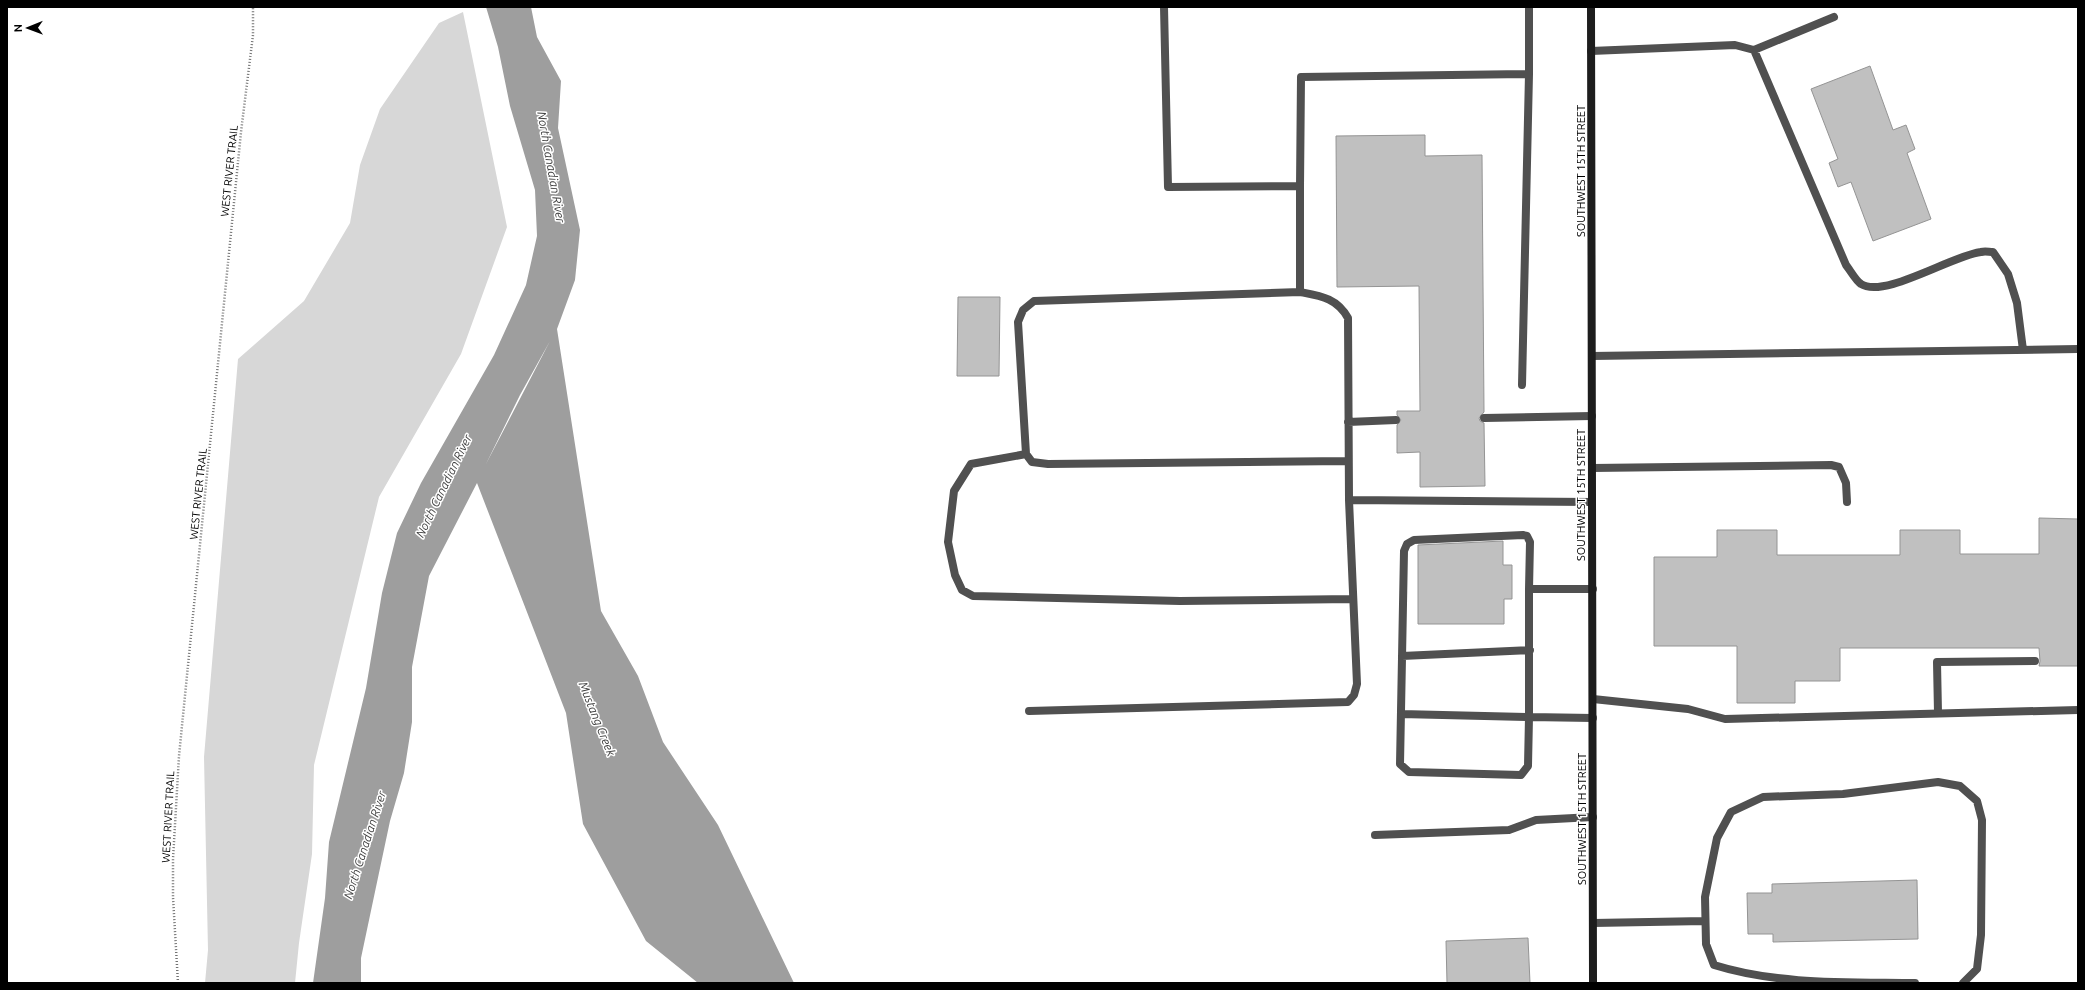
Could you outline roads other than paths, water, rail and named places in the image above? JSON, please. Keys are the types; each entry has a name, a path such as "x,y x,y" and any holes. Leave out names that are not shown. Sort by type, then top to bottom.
{"main road":[{"name":"SOUTHWEST 15TH STREET","path":"1591,7 1594,983"}],"lane":[{"path":"1164,7 1168,186 1300,186"},
{"path":"1522,385 1529,74 1528,7"},
{"path":"1591,50 1735,45 1754,50 1834,17"},
{"path":"1754,50 1846,265 1861,284 1875,288 1894,285 1957,259 1981,252 1993,252 2008,274 2016,303 2023,350"},
{"path":"1300,292 1301,77 1529,74"},
{"path":"1029,711 1348,702 1354,695 1357,684 1348,460 1348,318 1342,308 1326,297 1300,292 1034,301 1023,310 1018,322 1026,454 1032,462 1048,464 1348,460"},
{"path":"1592,356 2078,349"},
{"path":"1484,418 1592,416"},
{"path":"1348,422 1396,420"},
{"path":"1026,454 971,464 954,491 948,542 955,575 962,590 973,596 1180,601 1353,599"},
{"path":"1592,468 1831,465 1839,467 1844,477 1846,483 1847,502"},
{"path":"1349,500 1592,502"},
{"path":"1527,536 1530,542 1530,650 1528,766 1521,775 1409,772 1400,764 1404,551 1407,544 1414,540 1527,536"},
{"path":"1529,589 1593,588"},
{"path":"1402,656 1530,650"},
{"path":"1938,713 1937,662 2035,661"},
{"path":"1593,699 1688,709 1725,720 2078,710"},
{"path":"1401,714 1593,718"},
{"path":"1915,983 1756,976 1714,965 1706,944 1705,897 1717,838 1731,812 1763,797 1843,794 1938,782 1960,786 1977,801 1982,820 1981,935 1977,969 1963,983"},
{"path":"1375,835 1509,830 1536,820 1593,817"},
{"path":"1593,923 1705,921"}],"water":[{"path":"486,7 531,7 537,37 561,81 558,128 580,230 575,280 557,329 601,611 638,676 663,742 718,825 794,983 698,983 646,941 583,824 566,713 477,483 429,576 412,667 412,722 404,773 390,821 361,958 361,983 313,983 325,898 329,842 366,688 382,593 397,533 421,483 494,355 526,285 537,236 535,190 510,106 498,47","holes":["550,341 486,464 520,395"]}],"water label":[{"name":"North Canadian River","path":"551,167"},
{"name":"North Canadian River","path":"444,486"},
{"name":"Mustang Creek","path":"597,719"},
{"name":"North Canadian River","path":"365,845"}]}
